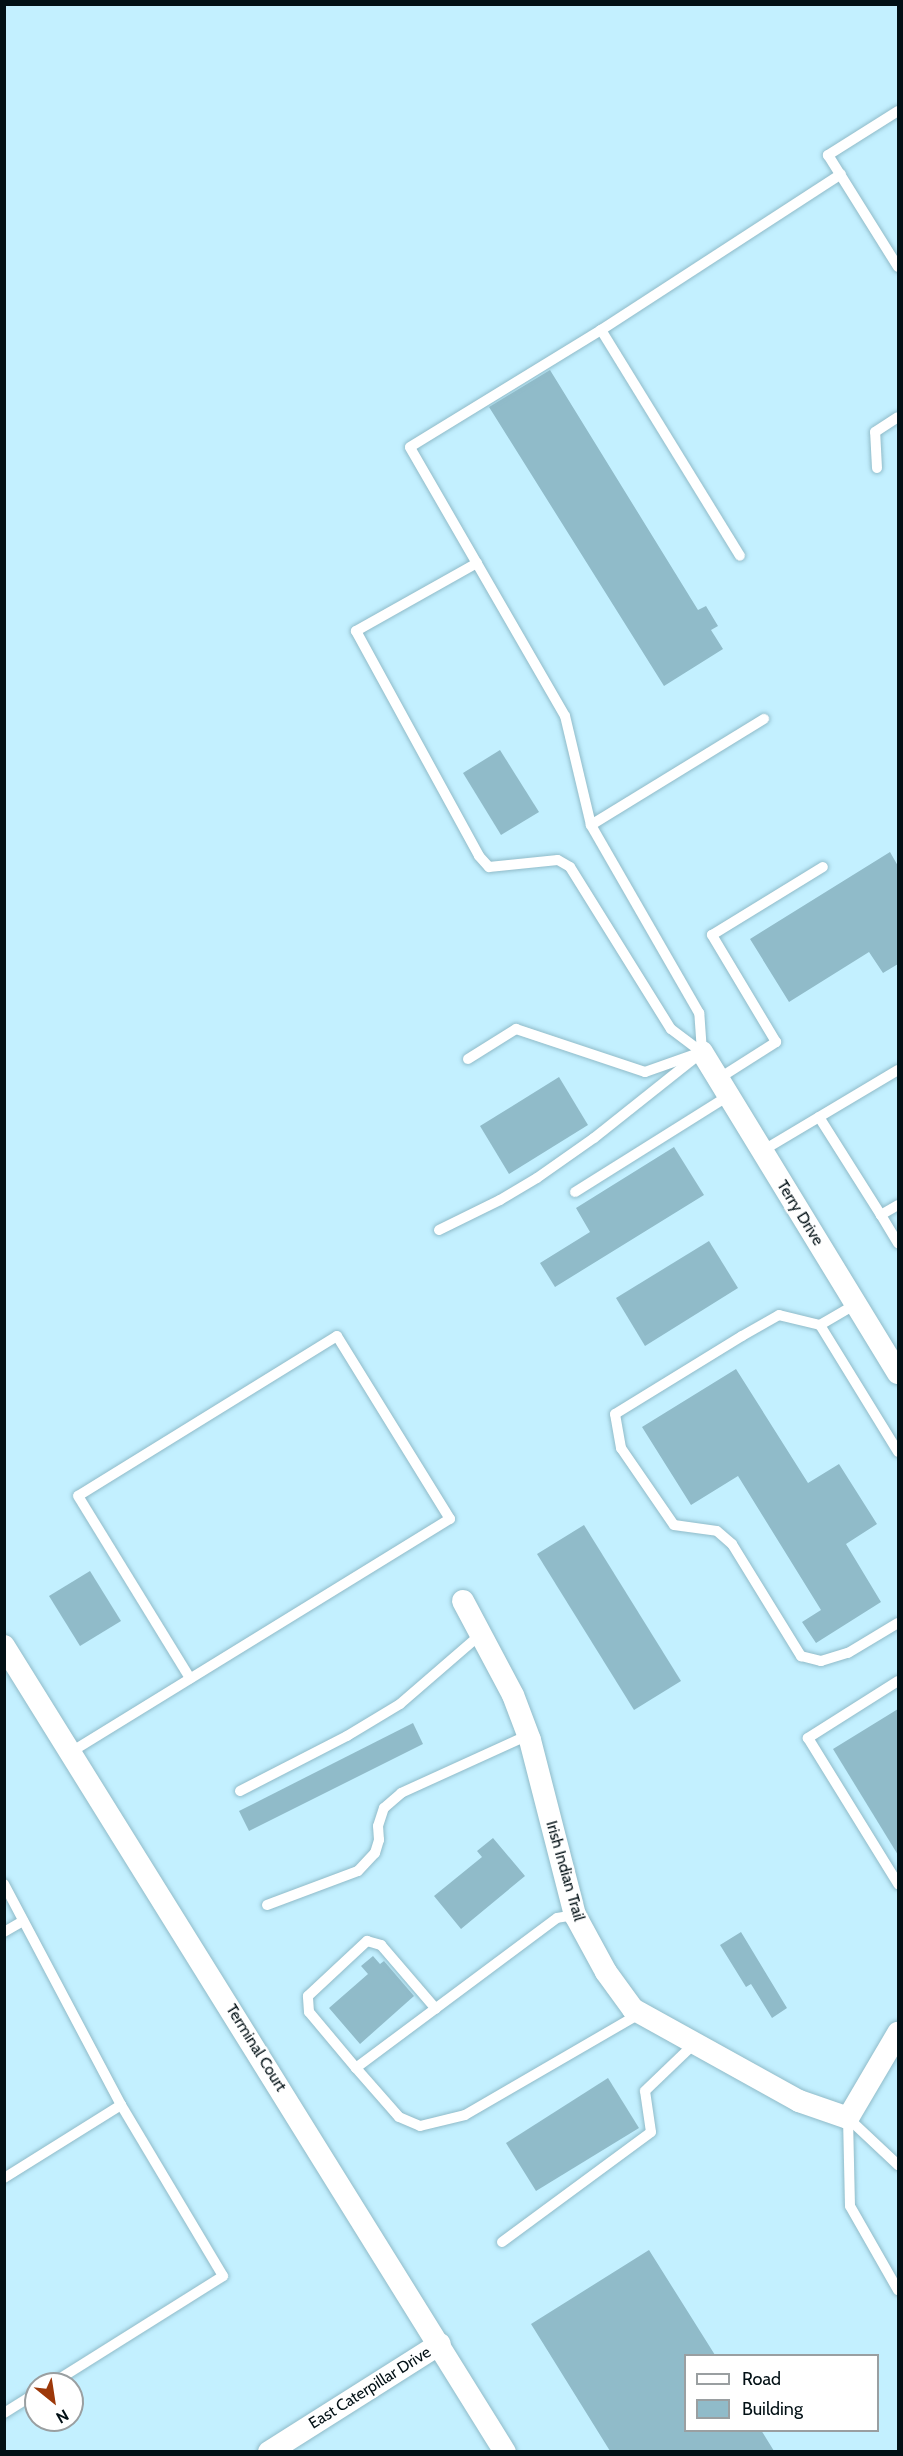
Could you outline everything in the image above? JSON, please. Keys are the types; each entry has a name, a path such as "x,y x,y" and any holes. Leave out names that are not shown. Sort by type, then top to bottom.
{"street":[{"name":"Terry Drive","path":"702,1052 898,1373"},
{"name":"Irish Indian Trail","path":"463,1601 513,1695 528,1735 575,1915 606,1972 633,2009 799,2102 848,2118"},
{"name":"Terminal Court","path":"4,1646 505,2451"},
{"path":"848,2118 898,2033"},
{"name":"East Caterpillar Drive","path":"269,2451 440,2344"}],"lane":[{"path":"898,111 828,155 898,267"},
{"path":"702,1052 699,1013 591,825 565,716 410,447 601,330 840,174"},
{"path":"601,330 740,556"},
{"path":"877,468 875,432 898,417"},
{"path":"477,563 356,631 479,856 489,867 558,860 570,867 671,1029 702,1052"},
{"path":"591,825 764,719"},
{"path":"575,1192 723,1087 776,1042 712,935 823,867"},
{"path":"468,1059 516,1029 645,1072 702,1052"},
{"path":"440,1230 500,1200 546,1171 594,1138 702,1052"},
{"path":"762,1151 898,1070"},
{"path":"819,1117 898,1244"},
{"path":"881,1215 898,1205"},
{"path":"856,1304 820,1325 779,1315 615,1414 621,1448 674,1525 717,1531 732,1544 801,1656 821,1661 848,1653 898,1623"},
{"path":"820,1325 898,1452"},
{"path":"70,1752 450,1519 337,1336 78,1496 190,1678"},
{"path":"240,1791 348,1736 400,1704 482,1634"},
{"path":"898,1681 808,1738 898,1884"},
{"path":"267,1905 358,1871 375,1853 379,1840 378,1826 384,1808 401,1793 528,1735"},
{"path":"4,1884 121,2105 223,2276 70,2372"},
{"path":"356,2068 557,1918 575,1915"},
{"path":"4,1932 24,1921"},
{"path":"436,2009 381,1945 367,1941 308,1996 309,2012 356,2068 399,2117 420,2126 465,2115 642,2013"},
{"path":"502,2242 651,2132 645,2091 694,2044"},
{"path":"4,2178 121,2105"},
{"path":"848,2118 898,2165"},
{"path":"848,2118 850,2206 898,2290"},
{"path":"4,2413 24,2400"}],"building":[{"path":"550,370 698,610 706,606 718,626 711,630 723,649 664,686 489,407"},
{"path":"500,750 539,812 501,835 463,773"},
{"path":"890,852 898,866 898,964 883,973 869,952 789,1002 750,939"},
{"path":"559,1077 588,1125 509,1174 480,1126"},
{"path":"674,1147 704,1195 555,1287 540,1263 590,1232 576,1208"},
{"path":"709,1241 738,1288 645,1346 616,1298"},
{"path":"736,1369 808,1483 839,1464 877,1524 846,1544 881,1602 816,1643 802,1622 821,1610 738,1476 691,1505 642,1427"},
{"path":"584,1525 681,1681 634,1710 537,1554"},
{"path":"90,1571 121,1621 80,1646 49,1596"},
{"path":"898,1709 898,1855 833,1749"},
{"path":"413,1723 423,1744 249,1831 239,1811"},
{"path":"493,1838 525,1876 461,1929 434,1896 482,1857 477,1851"},
{"path":"741,1932 787,2008 772,2018 751,1984 746,1987 720,1945"},
{"path":"373,1956 380,1964 384,1961 414,1996 360,2044 329,2008 368,1974 361,1966"},
{"path":"608,2078 639,2128 536,2191 506,2143"},
{"path":"649,2250 714,2354 684,2354 684,2432 762,2432 774,2451 610,2451 531,2324"}]}
